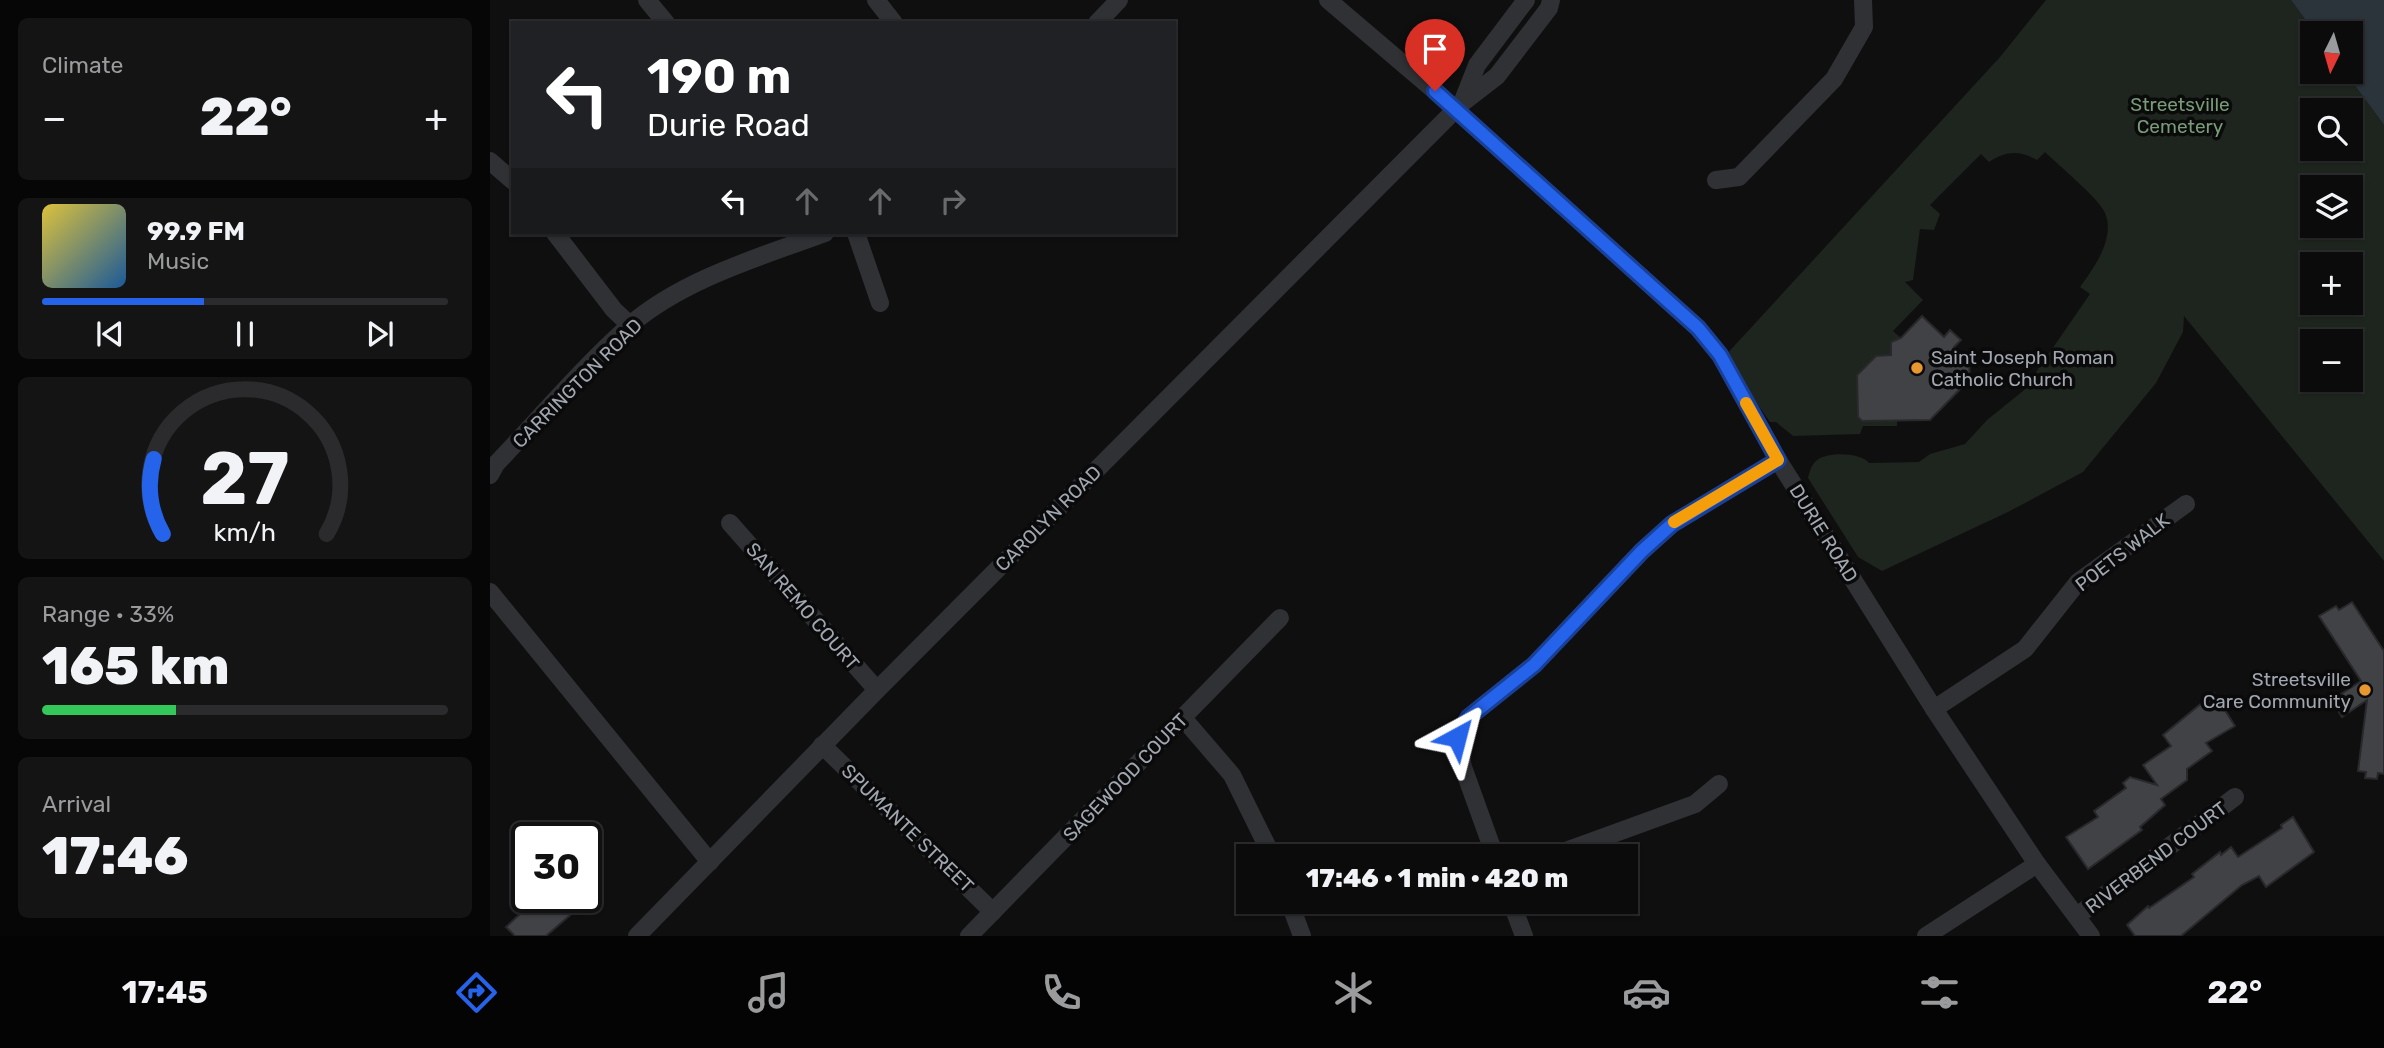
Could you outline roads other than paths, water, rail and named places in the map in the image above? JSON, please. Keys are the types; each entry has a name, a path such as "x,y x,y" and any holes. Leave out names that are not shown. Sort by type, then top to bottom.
{"street":[{"path":"647,0 664,21"},
{"path":"876,0 892,21"},
{"path":"1099,21 1119,0"},
{"name":"DURIE ROAD","path":"1328,0 1459,107 1698,328 1720,355 1778,460 1934,709 2037,864 2091,936"},
{"name":"CAROLYN ROAD","path":"1459,107 1476,65 1527,0"},
{"name":"CAROLYN ROAD","path":"636,936 822,745 1459,107 1497,76 1549,8 1551,0"},
{"path":"1716,180 1739,177 1834,79 1864,26 1863,0"},
{"path":"490,161 511,178"},
{"path":"557,235 614,310 631,325"},
{"name":"CARRINGTON ROAD","path":"490,475 496,464 631,325 673,297 736,265 819,235"},
{"path":"857,235 880,303"},
{"path":"1490,844 1462,767 1457,737 1469,717 1534,665 1642,551 1672,524 1778,460"},
{"name":"POETS WALK","path":"1934,709 2025,649 2078,582 2186,504"},
{"name":"SAN REMO COURT","path":"730,523 877,690"},
{"path":"490,592 710,862"},
{"name":"SAGEWOOD COURT","path":"969,936 1280,618"},
{"path":"1183,718 1232,775 1266,844"},
{"name":"SPUMANTE STREET","path":"822,745 993,912"},
{"path":"1585,844 1695,804 1719,784"},
{"name":"RIVERBEND COURT","path":"2077,916 2235,797"},
{"path":"1926,936 2037,864"},
{"path":"1294,914 1302,936"},
{"path":"1516,914 1524,936"}],"place":[{"name":"Saint Joseph Roman Catholic Church","path":"1917,368"},
{"name":"Streetsville Care Community","path":"2365,690"}],"park label":[{"name":"Streetsville Cemetery","path":"2180,115"}]}
